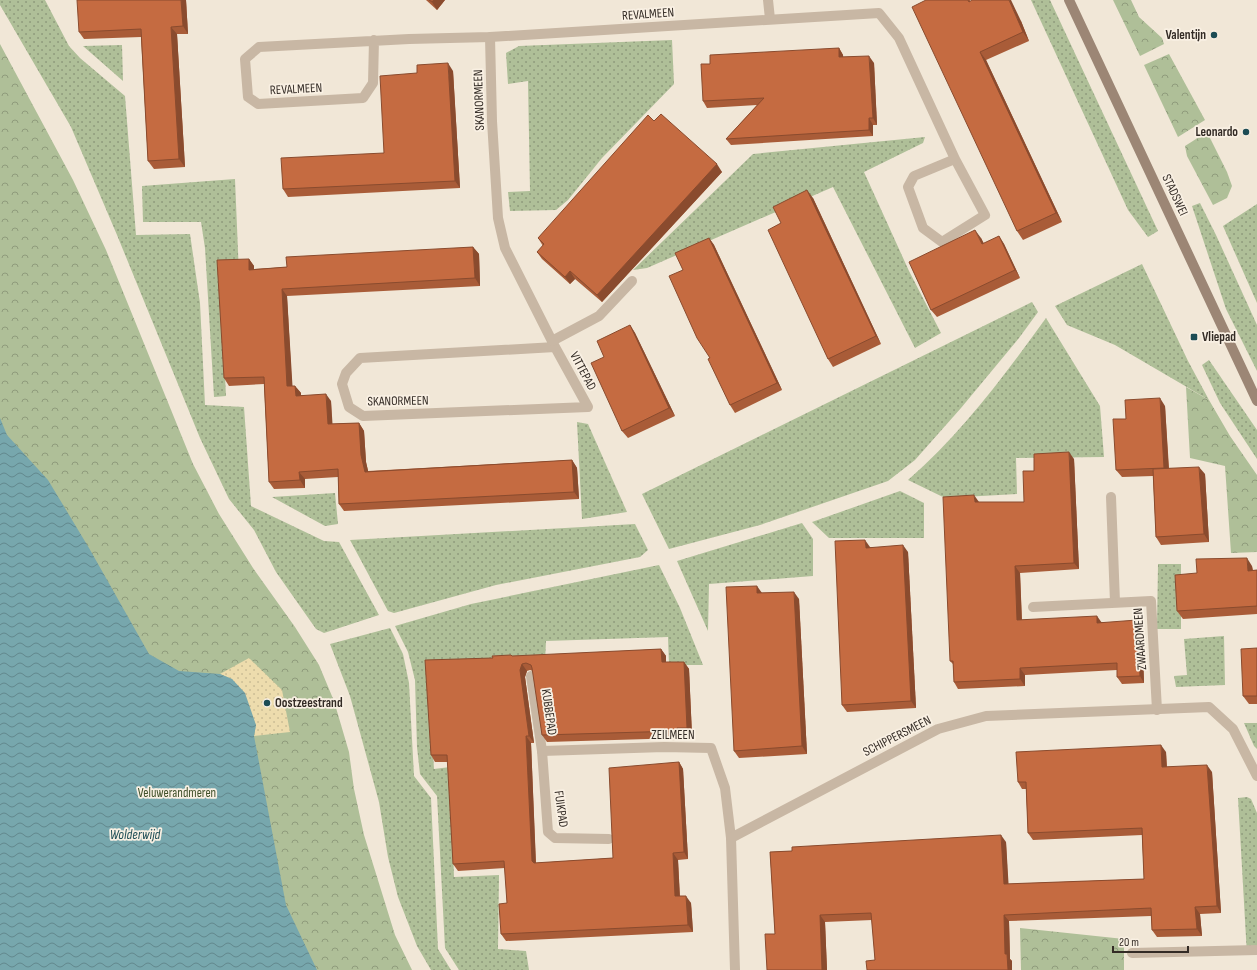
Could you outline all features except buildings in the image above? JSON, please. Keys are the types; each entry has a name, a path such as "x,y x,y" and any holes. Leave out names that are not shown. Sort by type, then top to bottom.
{"street":[{"path":"768,0 770,19"},
{"name":"STADSWEI","path":"1069,0 1257,401"},
{"name":"REVALMEEN","path":"374,40 373,82 363,98 258,104 248,97 245,59 259,47 374,40 490,37 879,13 899,38 955,159 985,215 942,242 923,228 908,187 914,176 955,159"},
{"name":"SKANORMEEN","path":"490,37 492,121 498,218 505,248 554,344"},
{"name":"SKANORMEEN","path":"588,408 363,416 349,407 342,384 346,373 360,358 554,344 599,316 632,282"},
{"name":"VITTEPAD","path":"554,344 588,408"},
{"name":"ZWAARDMEEN","path":"1111,497 1115,602"},
{"name":"ZWAARDMEEN","path":"1033,607 1151,601 1157,710"},
{"name":"KUBBEPAD","path":"531,676 542,751"},
{"name":"SCHIPPERSMEEN","path":"731,838 938,729 986,716 1209,707 1233,729 1257,776"},
{"name":"ZEILMEEN","path":"542,751 711,748 725,788 731,838"},
{"name":"FUIKPAD","path":"542,751 548,832 555,838 609,839"},
{"path":"731,838 734,970"},
{"path":"1132,953 1257,950"}],"green space":[{"path":"0,0 45,0 69,46 80,58 125,96 136,235 190,234 200,303 205,405 244,407 251,506 324,541 339,542 379,615 324,633 316,629 276,572 254,530 229,499 200,438 71,127 0,5"},
{"path":"1031,0 1050,0 1158,231 1148,237 1128,210"},
{"path":"1113,0 1131,0 1139,17 1162,38 1164,44 1140,56"},
{"path":"672,40 674,84 602,158 568,200 556,210 510,211 508,192 530,191 528,81 508,84 506,53 519,46"},
{"name":"Veluwerandmeren","path":"0,44 73,180 106,250 193,464 219,514 253,568 295,627 319,665 334,701 349,752 354,789 364,835 395,935 412,970 0,970"},
{"path":"122,45 123,81 83,46"},
{"path":"1169,54 1205,120 1178,137 1144,65"},
{"path":"1207,132 1227,172 1232,186 1227,198 1213,205 1187,156 1185,146"},
{"path":"925,137 923,143 864,172 909,271 941,333 915,348 833,187 647,268 633,270 753,154"},
{"path":"235,179 239,275 220,277 226,396 214,397 205,248 201,222 143,222 142,186"},
{"path":"1200,203 1257,325 1257,371 1226,309 1192,206"},
{"path":"1257,204 1257,303 1223,226"},
{"path":"1142,264 1188,361 1209,400 1115,345 1067,325 1055,306"},
{"path":"1032,302 1038,312 1019,338 961,408 915,460 888,481 760,525 669,549 642,494"},
{"path":"1046,318 1100,406 1104,457 1016,458 1017,494 945,498 908,480 928,462 982,403"},
{"path":"1209,360 1257,430 1257,459 1220,403 1202,365"},
{"path":"1186,387 1209,400 1230,436 1257,475 1257,552 1231,553 1225,466 1190,458"},
{"path":"577,422 588,424 627,512 582,519"},
{"path":"900,491 924,503 924,538 829,538 812,522"},
{"path":"335,493 338,524 325,526 272,497"},
{"path":"802,523 813,539 813,576 709,584 708,631 677,561"},
{"path":"635,524 648,550 640,557 496,585 394,613 388,611 350,540"},
{"path":"1158,564 1181,564 1181,629 1157,629"},
{"path":"659,565 680,608 703,665 669,665 668,637 546,641 545,662 428,670 434,769 450,767 454,877 499,875 498,949 526,951 529,970 459,970 445,948 437,796 420,774 417,747 415,680 408,652 395,626 471,604"},
{"path":"390,628 403,654 409,683 414,776 431,798 438,949 451,970 431,970 417,946 398,897 388,857 379,802 350,696 330,644"},
{"path":"1224,636 1225,685 1176,687 1174,676 1187,675 1184,639"},
{"path":"1244,723 1257,723 1257,749 1254,746"},
{"path":"1247,797 1251,799 1257,813 1257,955 1247,955 1238,798"},
{"path":"1020,928 1124,939 1124,970 1021,970"}],"sand":[{"name":"Oostzeestrand","path":"249,658 282,690 290,732 254,736 256,725 232,679 220,674"}],"water":[{"name":"Wolderwijd","path":"0,418 7,435 48,480 89,548 149,654 179,671 220,674 232,679 245,693 256,725 254,736 286,905 317,970 0,970"}],"place":[{"name":"Valentijn","path":"1214,35"},
{"name":"Leonardo","path":"1246,132"},
{"name":"Vliepad","path":"1194,337"},
{"name":"Oostzeestrand","path":"267,703"}]}
